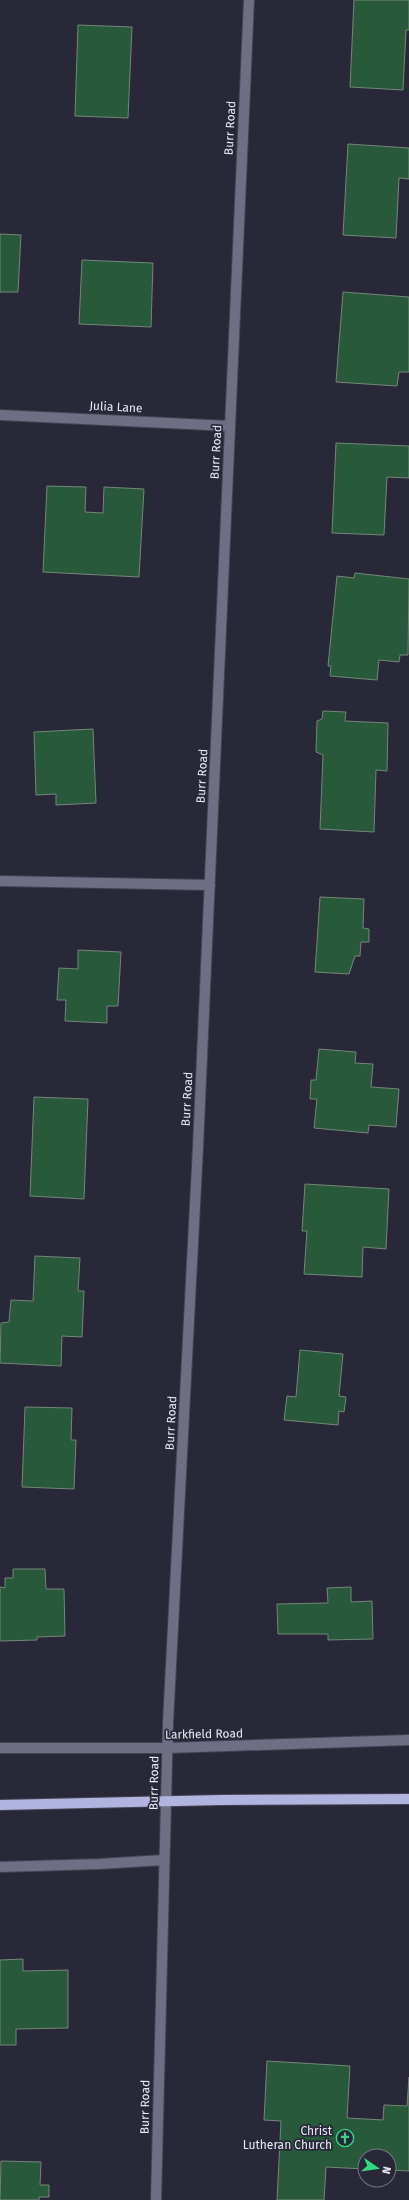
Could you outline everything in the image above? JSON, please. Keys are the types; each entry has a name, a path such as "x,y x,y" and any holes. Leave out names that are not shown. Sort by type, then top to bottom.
{"main road":[{"path":"0,1805 409,1799"}],"street":[{"name":"Burr Road","path":"156,2200 167,1748 210,885 249,0"},
{"name":"Julia Lane","path":"0,415 230,426"},
{"path":"0,880 210,885"},
{"name":"Larkfield Road","path":"0,1748 167,1748 409,1740"},
{"path":"0,1867 99,1864 164,1860"}],"building":[{"path":"354,0 409,0 409,30 406,30 403,90 350,87"},
{"path":"78,25 132,27 128,118 75,116"},
{"path":"348,144 409,148 409,179 399,178 396,238 343,235"},
{"path":"0,234 21,235 18,292 0,292"},
{"path":"82,260 153,263 151,327 79,324"},
{"path":"343,292 409,297 409,372 399,372 397,386 336,382"},
{"path":"336,443 409,446 409,478 387,477 384,535 332,533"},
{"path":"47,486 86,487 85,512 103,513 104,487 144,489 139,577 43,572"},
{"path":"355,573 409,579 408,655 400,655 399,662 379,660 377,680 330,676 331,666 328,666 337,576 354,578"},
{"path":"323,711 346,712 345,721 388,723 387,771 376,770 374,832 320,829 323,755 316,752 317,721 322,719"},
{"path":"93,729 96,803 56,805 56,794 36,795 34,732"},
{"path":"320,897 364,899 363,928 369,929 369,942 361,942 360,956 355,956 349,974 315,972"},
{"path":"78,950 121,952 118,1006 107,1006 107,1023 65,1021 66,1000 57,1000 59,968 78,969"},
{"path":"319,1049 356,1052 355,1063 373,1064 371,1087 399,1089 396,1127 369,1125 368,1133 314,1128 317,1099 310,1099 311,1080 316,1080"},
{"path":"34,1097 88,1099 84,1199 30,1196"},
{"path":"305,1184 389,1189 386,1249 363,1247 362,1277 304,1274 307,1231 302,1231"},
{"path":"35,1256 80,1258 78,1291 84,1291 82,1337 62,1336 61,1366 0,1363 1,1323 9,1322 11,1300 33,1301"},
{"path":"300,1350 343,1354 339,1396 346,1397 344,1412 339,1411 338,1425 284,1420 287,1396 296,1397"},
{"path":"25,1407 72,1408 71,1440 76,1440 74,1489 22,1487"},
{"path":"13,1569 45,1569 46,1589 64,1589 65,1636 37,1637 37,1640 0,1641 0,1587 5,1588 5,1578 13,1578"},
{"path":"351,1587 351,1602 372,1601 373,1639 328,1640 328,1634 278,1634 277,1604 328,1603 327,1588"},
{"path":"23,1959 23,1971 68,1970 68,2028 16,2029 16,2045 0,2045 0,1960"},
{"name":"Christ Lutheran Church","path":"267,2061 350,2066 347,2118 383,2120 384,2105 407,2106 409,2077 409,2171 397,2170 397,2148 357,2148 357,2169 326,2167 324,2200 277,2200 281,2121 264,2120"},
{"path":"1,2161 41,2162 40,2185 49,2185 49,2197 39,2197 39,2200 0,2200"}],"place":[{"name":"Christ Lutheran Church","path":"345,2138"}]}
